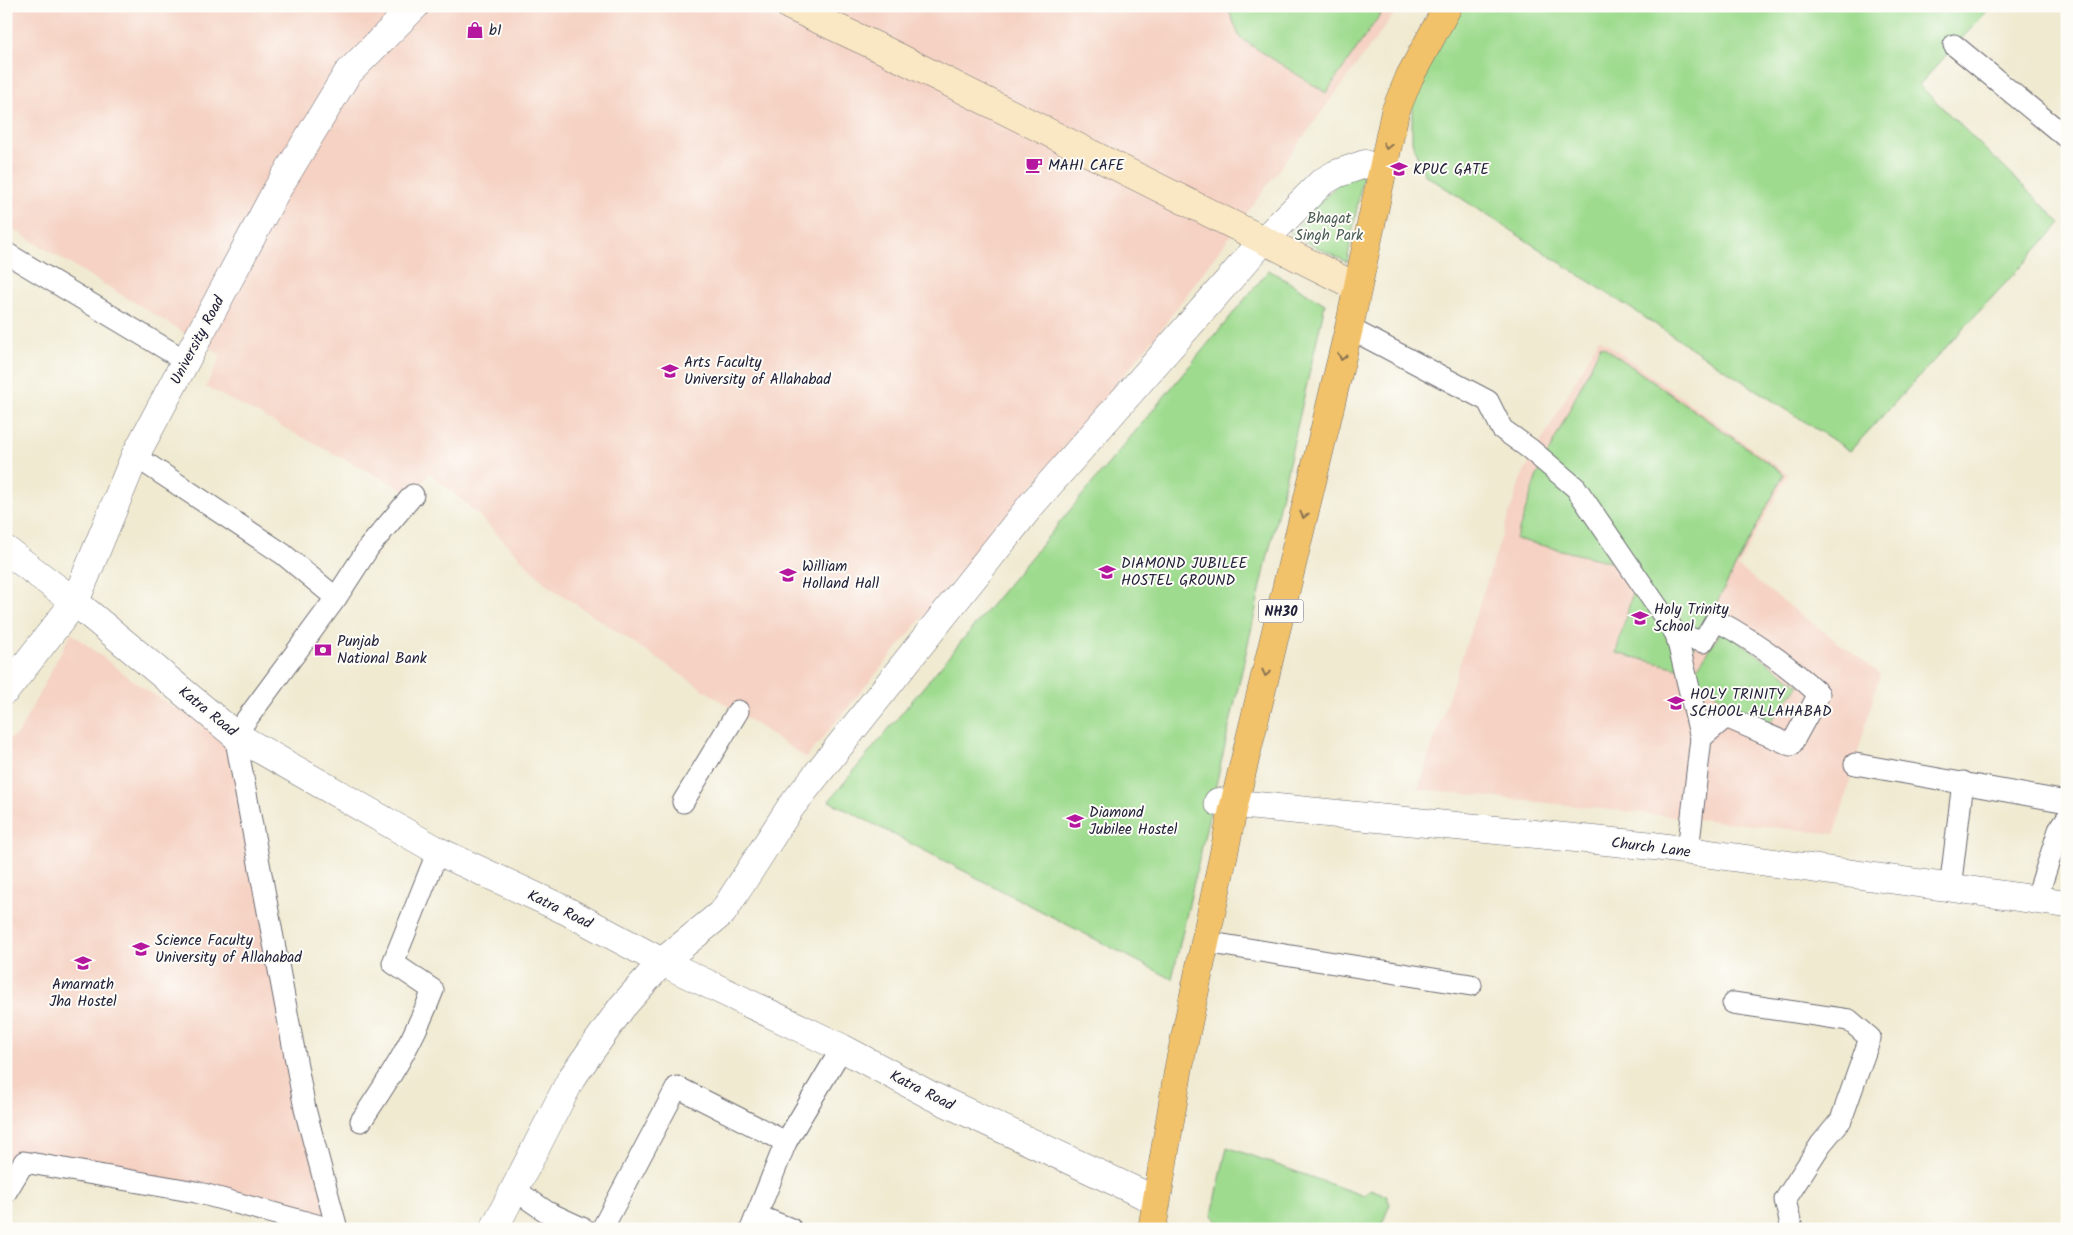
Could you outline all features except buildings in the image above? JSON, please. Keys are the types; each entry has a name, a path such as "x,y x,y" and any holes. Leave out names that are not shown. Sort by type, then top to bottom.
{"highway":[{"path":"1134,1229 1147,1196 1226,804 1350,283 1364,164 1369,138 1382,99 1398,63 1429,6"},
{"name":"NH30","path":"1152,1229 1147,1196 1179,1066 1205,942 1226,804 1349,328 1350,283 1395,112 1410,76 1448,6"}],"main road":[{"path":"790,6 882,49 1350,283"}],"street":[{"name":"University Road","path":"6,690 76,602 135,456 275,193 347,74 415,6"},
{"path":"1954,45 2067,138"},
{"path":"494,1229 571,1079 622,1007 662,962 723,912 790,808 870,705 1032,504 1263,241 1322,182 1336,174 1364,164"},
{"path":"6,253 186,361"},
{"path":"1349,328 1488,401 1502,429 1530,449 1576,488 1676,634 1701,738 1688,851"},
{"path":"135,456 283,554 336,598"},
{"path":"337,1229 305,1109 236,735 336,598 368,547 413,495"},
{"name":"Katra Road","path":"6,550 76,602 236,735 438,851 565,910 662,962 842,1048 932,1096 1147,1196"},
{"path":"1676,634 1704,642 1716,620 1747,636 1802,678 1819,694 1791,745 1726,717 1701,738"},
{"path":"683,802 738,711"},
{"path":"1854,764 2067,802"},
{"path":"1950,889 1963,782"},
{"name":"Church Lane","path":"1226,804 1688,851 2067,904"},
{"path":"2036,900 2059,830 2067,818"},
{"path":"361,1121 397,1068 417,1029 433,990 392,964 438,851"},
{"path":"1205,942 1471,984"},
{"path":"1733,1003 1849,1020 1870,1038 1841,1120 1821,1144 1785,1200 1792,1229"},
{"path":"791,1229 755,1222 786,1142 842,1048"},
{"path":"602,1229 678,1087 786,1142"},
{"path":"6,1192 24,1162 196,1192 331,1229"},
{"path":"515,1190 547,1212 584,1229"}],"shaded area":[{"name":"Arts Faculty University of Allahabad","path":"6,6 1400,6 1156,336 806,758 547,585 474,511 430,473 413,495 206,387 221,355 6,225"},
{"name":"Holy Trinity School","path":"1599,338 1788,474 1738,567 1880,674 1835,834 1418,789 1521,478"},
{"name":"Science Faculty University of Allahabad","path":"71,633 143,688 231,741 336,1228 21,1157 9,1163 6,1168 6,741 18,734"}],"green space":[{"path":"1227,6 1386,6 1326,93 1240,38"},
{"path":"1457,6 1984,6 1988,10 1919,85 2061,223 1850,451 1424,174 1412,142 1412,90"},
{"name":"Bhagat Singh Park","path":"1367,153 1347,262 1290,234"},
{"path":"1269,270 1325,304 1172,979 829,801"},
{"path":"1601,345 1784,474 1682,669 1616,653 1639,569 1516,539 1536,478"},
{"path":"1723,629 1799,685 1765,729 1691,677"},
{"path":"1227,1147 1364,1196 1370,1189 1386,1195 1390,1204 1380,1229 1222,1229 1212,1215"}],"place":[{"name":"b1","path":"475,30"},
{"name":"MAHI CAFE","path":"1034,165"},
{"name":"KPUC GATE","path":"1399,169"},
{"name":"Arts Faculty University of Allahabad","path":"670,371"},
{"name":"DIAMOND JUBILEE HOSTEL GROUND","path":"1107,572"},
{"name":"William Holland Hall","path":"788,575"},
{"name":"Holy Trinity School","path":"1640,618"},
{"name":"Punjab National Bank","path":"323,650"},
{"name":"HOLY TRINITY SCHOOL ALLAHABAD","path":"1676,703"},
{"name":"Diamond Jubilee Hostel","path":"1075,821"},
{"name":"Science Faculty University of Allahabad","path":"141,949"},
{"name":"Amarnath Jha Hostel","path":"83,963"}]}
